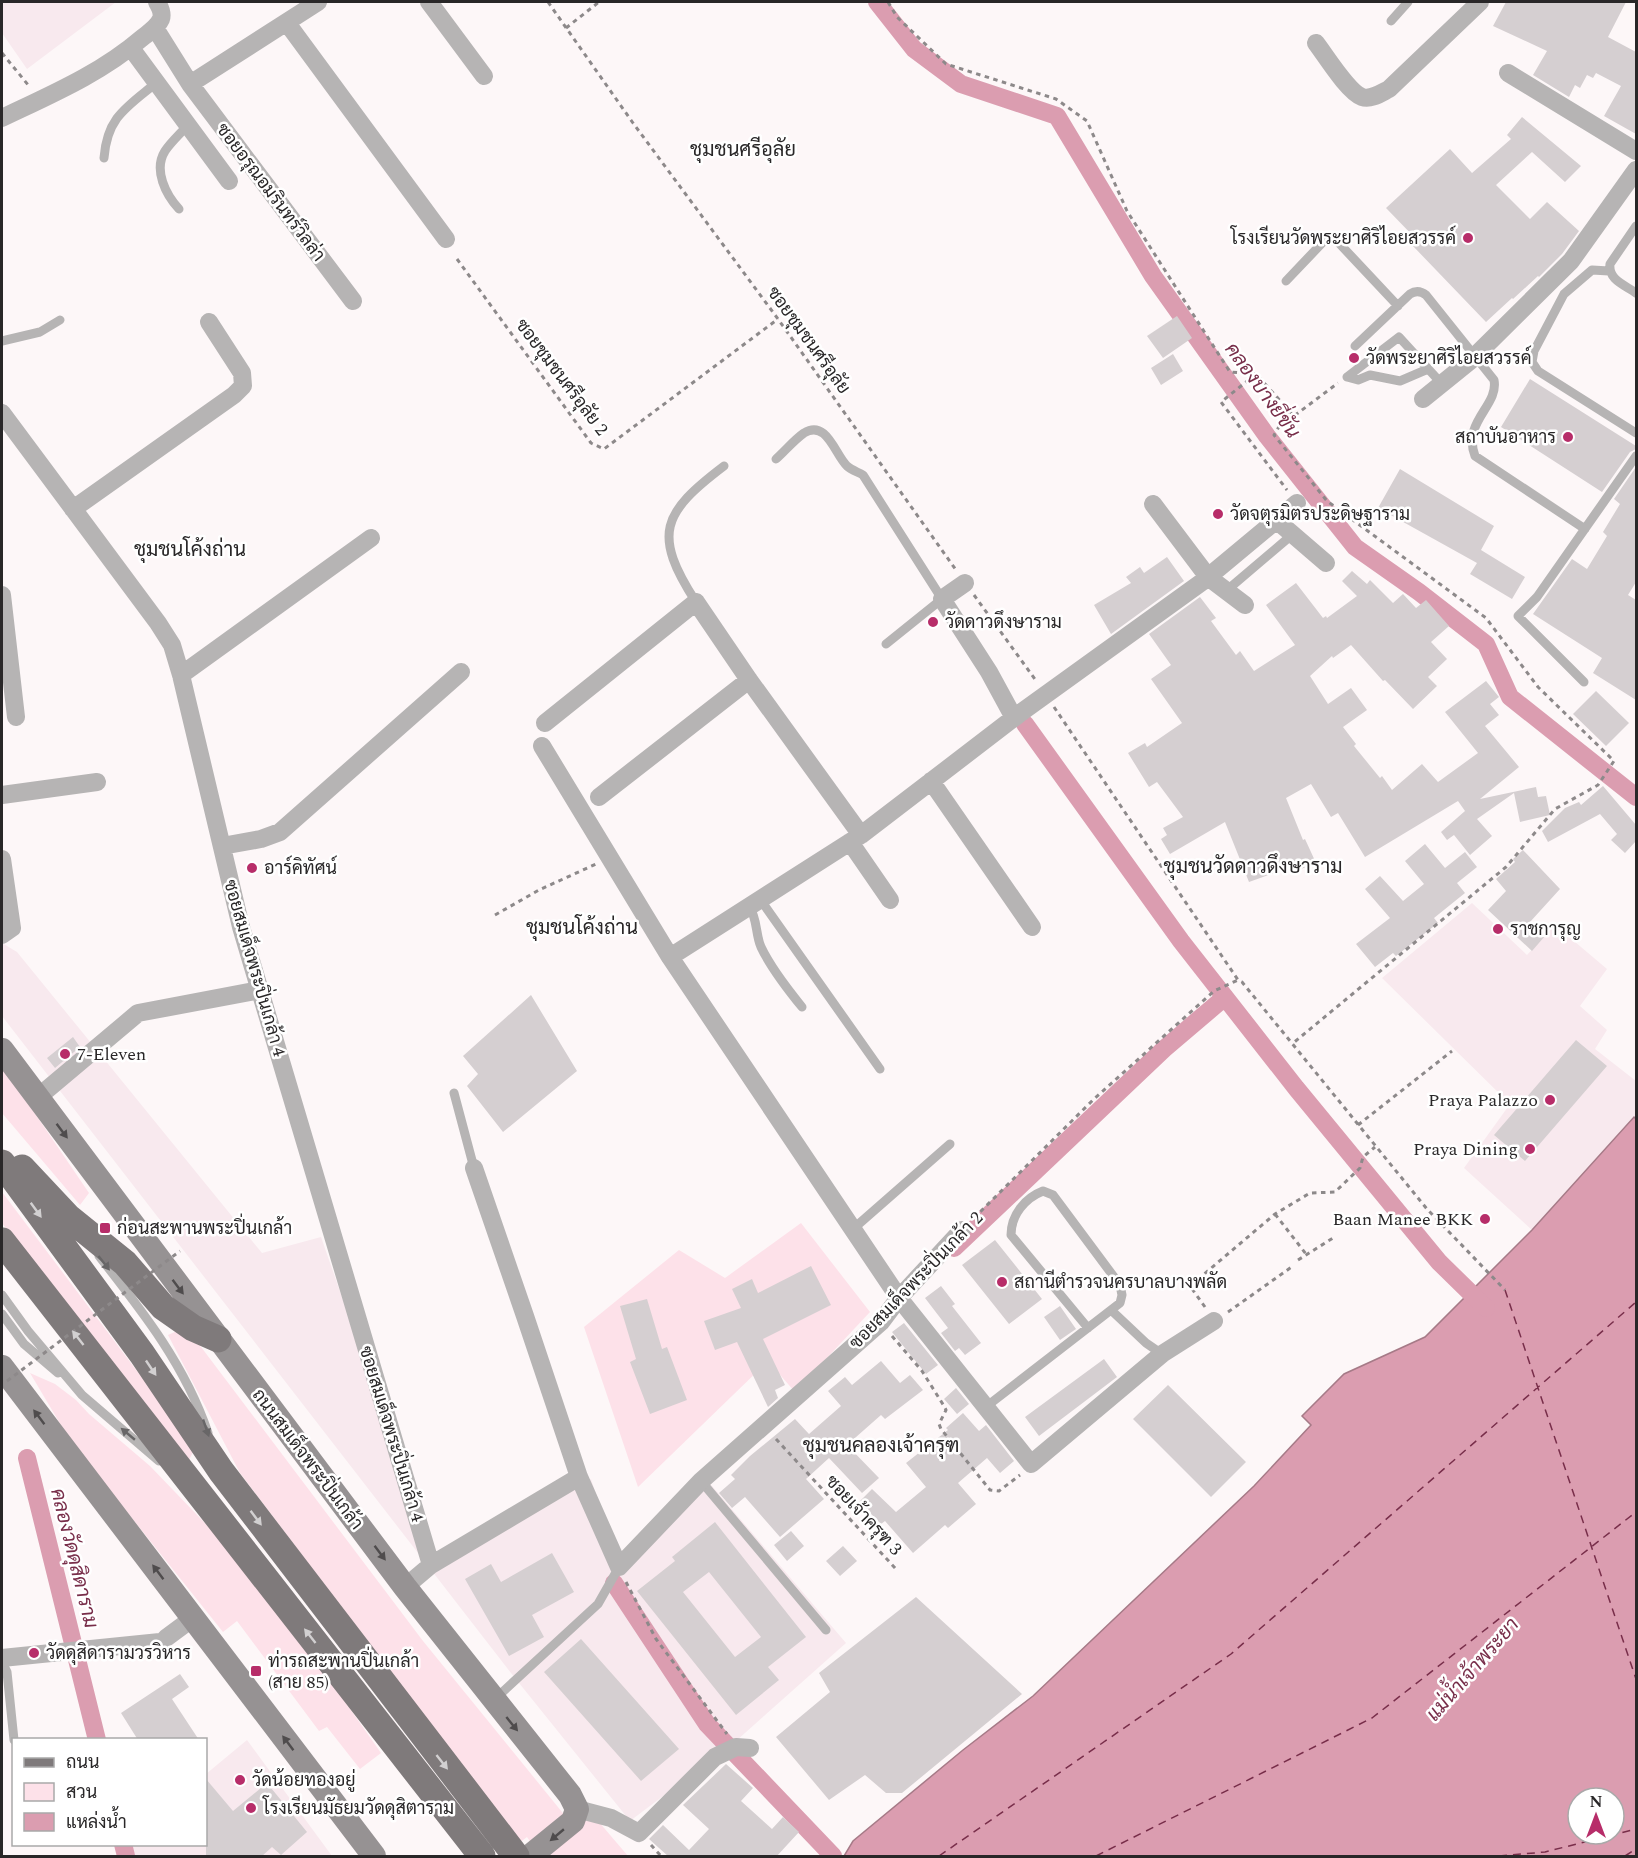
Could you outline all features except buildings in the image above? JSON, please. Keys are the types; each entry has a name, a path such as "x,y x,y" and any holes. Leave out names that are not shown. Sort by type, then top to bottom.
{"main road":[{"name":"ถนนสมเด็จพระปิ่นเกล้า","path":"2,1050 405,1587 570,1795 577,1809"},
{"path":"2,1148 68,1217 125,1263 163,1307 178,1319 218,1339"},
{"path":"2,1163 142,1354 221,1472 516,1857"},
{"path":"2,1241 482,1857"},
{"path":"4,1374 374,1857"},
{"path":"530,1857 573,1821 577,1809"}],"street":[{"path":"2,118 75,83 131,48 155,28 162,15 157,2"},
{"path":"190,84 318,2"},
{"path":"429,2 484,76"},
{"path":"1316,43 1353,91 1364,97 1376,96 1389,89 1480,2"},
{"path":"287,23 446,239"},
{"name":"ซอยอรุณอมรินทร์วิลล่า","path":"155,28 190,84 352,300"},
{"path":"131,48 229,181"},
{"path":"1508,74 1636,151"},
{"path":"1423,399 1475,355 1571,261 1636,173"},
{"path":"73,509 243,386 242,373 209,322"},
{"name":"ซอยสมเด็จพระปิ่นเกล้า 4","path":"2,412 8,435 73,509 172,645 241,927 431,1565"},
{"path":"670,957 855,838 1014,718 1208,577 1297,503"},
{"path":"1153,504 1208,577 1245,605"},
{"path":"1276,520 1326,563"},
{"path":"181,675 371,538"},
{"path":"965,583 942,599 989,672 1014,718"},
{"path":"2,595 6,675 16,717"},
{"path":"545,723 696,602 855,838 890,900"},
{"path":"222,846 261,839 280,832 461,672"},
{"path":"599,797 749,680"},
{"path":"542,746 584,814 608,859 670,957 899,1298 1031,1464 1162,1354 1214,1321"},
{"path":"931,781 1032,927"},
{"path":"2,795 97,782"},
{"path":"2,859 12,928 2,935"},
{"path":"37,1098 138,1013 260,990"},
{"path":"474,1168 579,1477 619,1568"},
{"name":"ซอยสมเด็จพระปิ่นเกล้า 2","path":"619,1568 700,1481 881,1322 899,1298 962,1230"},
{"path":"405,1587 431,1565 579,1477"},
{"path":"2,1658 163,1640 193,1618"},
{"path":"577,1809 611,1818 639,1833 715,1757 743,1747"}],"lane":[{"path":"1391,21 1407,2"},
{"path":"104,158 108,133 120,114 156,83"},
{"path":"179,208 171,200 162,182 161,164 164,153 188,125"},
{"path":"1636,226 1610,264 1609,271 1612,277 1636,293"},
{"path":"1286,281 1325,240 1337,241 1398,306"},
{"path":"1609,271 1592,270 1564,294 1534,351 1532,362 1538,371 1636,432"},
{"path":"1355,345 1414,291 1422,292 1492,377 1495,388 1473,432 1475,456 1585,529"},
{"path":"2,341 40,332 60,320"},
{"path":"1347,377 1399,338 1442,384"},
{"path":"1347,377 1358,380 1370,375 1400,381 1428,369"},
{"path":"776,459 802,434 810,431 821,432 827,436 847,467 863,474 942,599 886,644"},
{"path":"1584,682 1518,616 1537,597 1636,456"},
{"path":"696,602 678,574 671,556 668,536 678,508 699,486 724,466"},
{"path":"1226,591 1293,534"},
{"path":"754,903 757,936 762,950 802,1006"},
{"path":"754,903 880,1069"},
{"path":"454,1093 474,1168"},
{"path":"853,1229 950,1144"},
{"path":"987,1406 1088,1328 1120,1303 1122,1295 1120,1285 1053,1195 1043,1191 1031,1196 1014,1217 1011,1235 1088,1328"},
{"path":"68,1217 154,1327 198,1403 221,1472"},
{"path":"2,1294 27,1331 82,1395"},
{"path":"1111,1310 1146,1343 1162,1354"},
{"path":"2,1314 24,1344 205,1499"},
{"path":"700,1481 826,1630"},
{"path":"493,1700 598,1604 619,1568"},
{"path":"2,1662 8,1682 14,1738"}],"path":[{"name":"ซอยชุมชนศรีอุลัย","path":"548,2 1047,696 1236,981 1242,982 1427,1209 1505,1290"},
{"path":"566,28 599,2"},
{"path":"888,2 897,17 946,64 1056,99 1087,120 1127,211 1230,372 1256,374 1294,416 1347,377"},
{"path":"2,53 39,100"},
{"name":"ซอยชุมชนศรีอุลัย 2","path":"457,259 591,443 598,448 604,449 612,444 778,319"},
{"path":"1256,374 1221,402 1297,503"},
{"path":"1289,410 1274,435 1327,501 1486,618 1538,687 1614,761 1598,785 1555,809 1506,867 1292,1044"},
{"path":"495,915 539,890 608,859"},
{"name":"ซอยสมเด็จพระปิ่นเกล้า 2","path":"962,1230 1094,1099 1214,991 1236,981"},
{"path":"1358,1125 1452,1051"},
{"path":"1293,1266 1214,1321 1190,1286 1275,1214 1310,1192 1335,1192 1360,1168 1363,1157 1376,1147"},
{"path":"1275,1214 1306,1254"},
{"path":"1298,1260 1333,1238"},
{"path":"4,1374 180,1251"},
{"path":"881,1322 922,1371 944,1406 946,1410 939,1424 941,1429 990,1490 999,1491 1030,1468 1031,1464"},
{"name":"ซอยเจ้าครุฑ 3","path":"764,1426 896,1569"},
{"path":"619,1568 656,1639 743,1747"}],"shaded area":[{"path":"2,2 116,2 27,69 2,33"},
{"path":"1472,903 1527,955 1555,925 1607,969 1580,1006 1607,1030 1595,1049 1636,1081 1636,1119 1633,1117 1532,1230 1464,1168 1510,1104 1382,978"},
{"path":"2,943 17,952 262,1253 321,1237 432,1555 591,1479 607,1527 621,1553 701,1473 846,1643 736,1741 630,1821 511,1673 2,1016"},
{"name":"โรงเรียนมัธยมวัดดุสิตาราม","path":"247,1740 332,1856 135,1856 132,1846 207,1846 207,1773"}],"green space":[{"path":"2,1065 89,1193 80,1205 2,1113"},
{"path":"2,1192 195,1448 189,1460 53,1292 2,1223"},
{"path":"801,1223 870,1312 795,1392 768,1361 638,1487 584,1327 679,1250 725,1278"},
{"path":"186,1327 423,1641 575,1828 593,1815 628,1856 540,1856 527,1837 519,1843 240,1473 168,1335"},
{"path":"30,1373 55,1384 76,1400 150,1466 225,1544 341,1696 381,1753 360,1769 327,1727 319,1731 237,1621 223,1632 71,1442"}],"water":[{"name":"แม่น้ำเจ้าพระยา","path":"1634,1117 1636,1119 1636,1856 844,1856 853,1841 963,1750 1033,1696 1254,1486 1311,1425 1302,1416 1344,1374 1425,1337 1532,1230"}],"waterway":[{"name":"คลองบางยี่ขัน","path":"877,2 914,49 961,84 1057,116 1153,276 1267,436 1355,547 1419,592 1486,644 1510,697 1636,797"},
{"path":"1025,724 1181,941 1296,1088 1439,1262 1486,1308"},
{"path":"954,1248 1164,1049 1225,997"},
{"name":"คลองวัดดุสิดาราม","path":"27,1458 97,1738"},
{"path":"614,1583 707,1724 833,1856"},
{"name":"คลองวัดดุสิดาราม","path":"124,1846 126,1856"}],"ferry route":[{"path":"1505,1290 1636,1679"},
{"path":"939,1856 1231,1654 1636,1302"},
{"path":"1096,1856 1372,1718 1636,1512"},
{"path":"1499,1856 1545,1852 1636,1829"},
{"path":"1625,1856 1636,1849"}],"place":[{"name":"โรงเรียนวัดพระยาศิริไอยสวรรค์","path":"1468,238"},
{"name":"วัดพระยาศิริไอยสวรรค์","path":"1354,358"},
{"name":"สถาบันอาหาร","path":"1568,437"},
{"name":"วัดจตุรมิตรประดิษฐาราม","path":"1218,514"},
{"name":"วัดดาวดึงษาราม","path":"933,622"},
{"name":"อาร์คิทัศน์","path":"252,868"},
{"name":"ราชการุญ","path":"1498,929"},
{"name":"7-Eleven","path":"65,1054"},
{"name":"Praya Palazzo","path":"1550,1100"},
{"name":"Praya Dining","path":"1530,1149"},
{"name":"Baan Manee BKK","path":"1485,1219"},
{"name":"ก่อนสะพานพระปิ่นเกล้า","path":"105,1228"},
{"name":"สถานีตำรวจนครบาลบางพลัด","path":"1002,1282"},
{"name":"วัดดุสิดารามวรวิหาร","path":"34,1653"},
{"name":"ท่ารถสะพานปิ่นเกล้า (สาย 85)","path":"256,1671"},
{"name":"วัดน้อยทองอยู่","path":"240,1780"},
{"name":"โรงเรียนมัธยมวัดดุสิตาราม","path":"251,1808"}],"district":[{"name":"ชุมชนศรีอุลัย","path":"743,149"},
{"name":"ชุมชนโค้งถ่าน","path":"190,549"},
{"name":"ชุมชนวัดดาวดึงษาราม","path":"1253,866"},
{"name":"ชุมชนโค้งถ่าน","path":"582,927"},
{"name":"ชุมชนคลองเจ้าครุฑ","path":"881,1445"}]}
